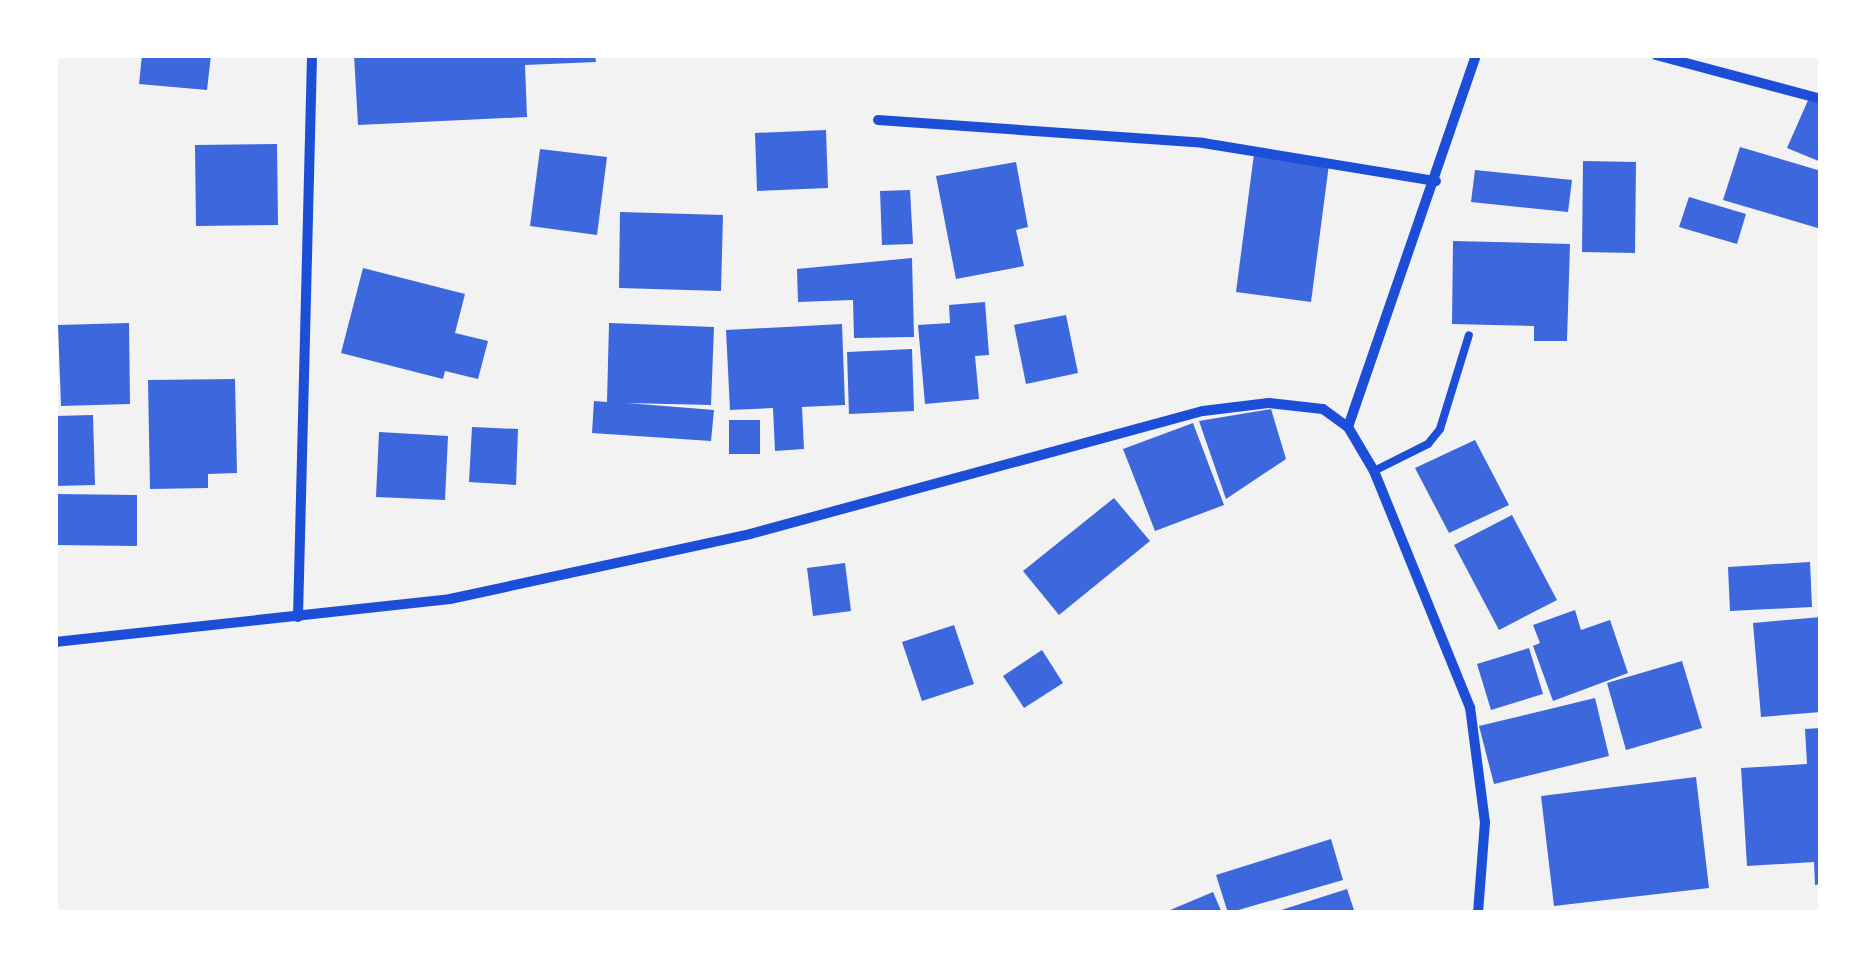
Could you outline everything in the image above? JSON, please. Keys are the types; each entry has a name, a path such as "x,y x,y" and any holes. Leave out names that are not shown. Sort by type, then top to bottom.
{"street":[{"path":"298,617 312,55"},
{"path":"1348,427 1436,181 1476,55"},
{"path":"1656,55 1821,99"},
{"path":"878,120 1203,143 1436,181"},
{"path":"55,642 450,599 750,534 1203,410 1269,402 1322,410 1348,427 1374,471 1478,735 1485,822 1478,913"}],"lane":[{"path":"1374,471 1428,444 1440,429 1469,335"}],"building":[{"path":"142,55 211,55 207,90 139,84"},
{"path":"354,55 595,55 596,62 525,65 527,117 358,125"},
{"path":"1809,98 1821,104 1821,162 1787,148"},
{"path":"826,130 828,188 757,191 755,133"},
{"path":"277,144 278,225 196,226 195,145"},
{"path":"1740,147 1821,171 1821,229 1723,200"},
{"path":"540,149 607,157 597,235 530,226"},
{"path":"1254,154 1329,164 1311,302 1236,292"},
{"path":"1583,161 1636,162 1635,253 1582,252"},
{"path":"1016,162 1028,227 1016,230 1024,266 956,279 936,176"},
{"path":"1475,170 1572,180 1568,212 1471,202"},
{"path":"910,190 913,244 882,245 880,191"},
{"path":"1689,197 1746,214 1737,244 1679,227"},
{"path":"620,212 723,215 721,291 619,288"},
{"path":"1453,241 1570,244 1567,341 1534,341 1534,326 1452,324"},
{"path":"912,258 914,337 854,338 853,300 798,302 797,269"},
{"path":"363,268 465,294 455,333 488,341 478,379 445,371 443,379 341,353"},
{"path":"985,302 989,355 975,356 979,399 925,404 918,325 950,323 949,305"},
{"path":"1066,315 1078,373 1026,384 1014,325"},
{"path":"129,323 130,404 61,406 58,325"},
{"path":"609,323 714,327 711,405 627,403 714,410 711,441 592,433 594,401 607,402"},
{"path":"842,324 845,405 802,407 804,449 775,451 773,408 730,410 726,330"},
{"path":"912,349 914,411 849,414 847,352"},
{"path":"235,379 237,473 208,474 208,488 150,489 148,380"},
{"path":"1271,409 1286,459 1226,499 1199,421"},
{"path":"93,415 95,485 55,486 55,416"},
{"path":"729,420 760,420 760,454 729,454"},
{"path":"1193,423 1224,505 1155,531 1123,449"},
{"path":"472,427 518,429 516,485 469,482"},
{"path":"379,432 448,436 445,500 376,497"},
{"path":"1475,440 1509,505 1449,533 1415,468"},
{"path":"55,494 137,495 137,546 55,545"},
{"path":"1114,498 1150,541 1059,615 1023,571"},
{"path":"1512,515 1557,600 1499,630 1454,545"},
{"path":"1810,562 1812,607 1730,611 1728,567"},
{"path":"845,563 851,611 813,616 807,568"},
{"path":"1575,610 1581,630 1610,620 1628,673 1553,701 1533,646 1540,643 1533,625"},
{"path":"1821,617 1821,712 1761,717 1753,623"},
{"path":"954,625 974,684 922,701 902,642"},
{"path":"1529,648 1543,694 1491,710 1477,664"},
{"path":"1042,650 1063,683 1024,708 1003,676"},
{"path":"1682,661 1702,728 1626,750 1607,683"},
{"path":"1595,698 1609,756 1494,784 1479,726"},
{"path":"1821,728 1821,884 1815,885 1814,862 1747,866 1741,768 1807,764 1805,729"},
{"path":"1696,777 1709,888 1554,906 1541,796"},
{"path":"1331,839 1343,880 1228,913 1216,875"},
{"path":"1347,889 1355,913 1275,913 1275,912"},
{"path":"1213,892 1222,913 1163,913"}]}
